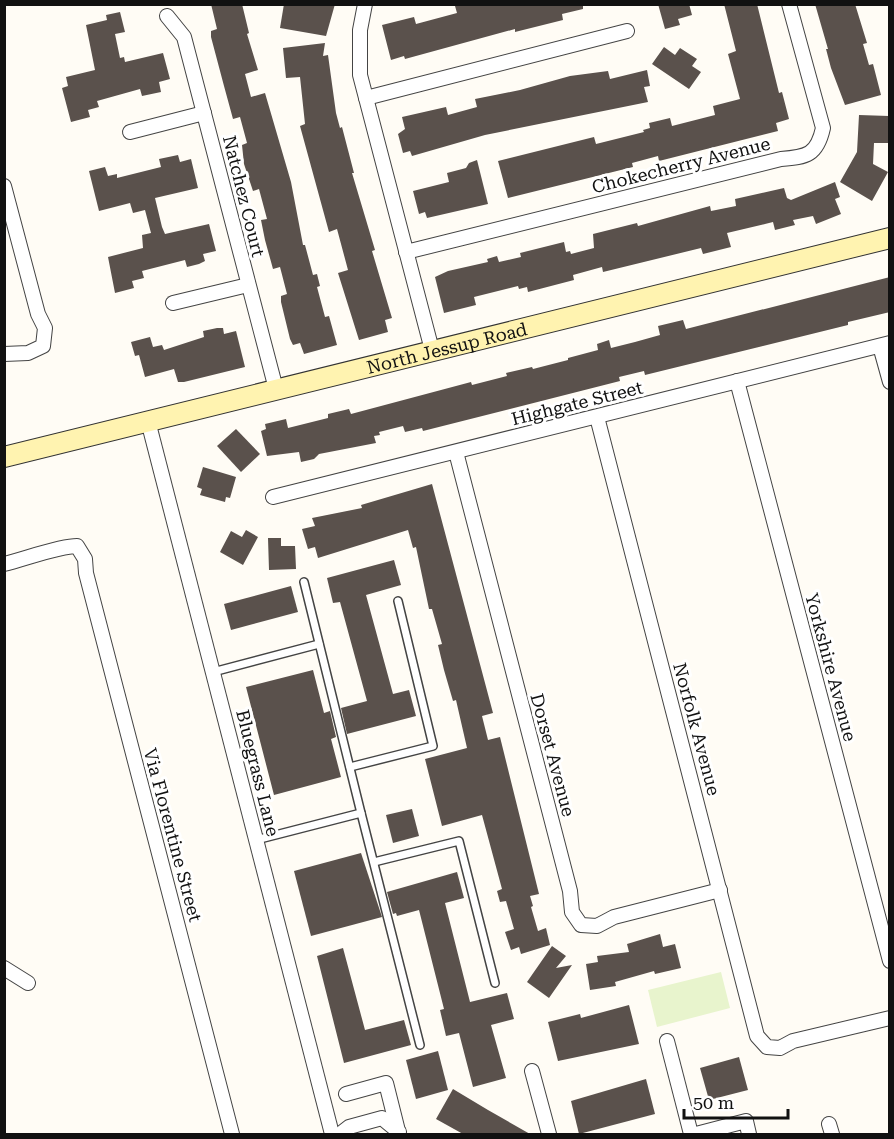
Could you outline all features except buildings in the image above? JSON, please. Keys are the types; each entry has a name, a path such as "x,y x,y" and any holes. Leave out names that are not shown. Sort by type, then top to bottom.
{"street":[{"path":"365,4 359,53 366,98 432,350"},
{"name":"Chokecherry Avenue","path":"406,252 781,159 804,157 819,145 823,128 789,4"},
{"name":"Natchez Court","path":"167,16 184,37 276,389"},
{"path":"366,98 627,31"},
{"path":"130,132 204,113"},
{"path":"4,186 38,314 45,328 44,346 28,353 4,354"},
{"name":"North Jessup Road","path":"4,457 890,238"},
{"path":"173,303 248,285"},
{"path":"885,345 890,382"},
{"name":"Highgate Street","path":"273,496 885,345"},
{"name":"Yorkshire Avenue","path":"737,381 890,961"},
{"name":"Norfolk Avenue","path":"597,417 757,1036 767,1047 780,1048 793,1041 890,1018"},
{"name":"Bluegrass Lane","path":"148,421 332,1134"},
{"name":"Dorset Avenue","path":"456,452 570,891 572,912 580,925 597,926 614,917 720,890"},
{"name":"Via Florentine Street","path":"4,564 49,553 63,546 77,546 85,559 86,573 232,1134"},
{"path":"4,968 28,983"},
{"path":"667,1041 691,1134"},
{"path":"532,1071 549,1134"},
{"path":"346,1094 386,1083 395,1132"},
{"path":"340,1134 349,1127 382,1118 395,1132"},
{"path":"696,1134 747,1128"}],"lane":[{"path":"304,582 420,1045"},
{"path":"350,767 433,746 398,601"},
{"path":"213,672 319,644"},
{"path":"256,840 361,813"},
{"path":"374,862 459,842 495,983"}],"green space":[{"path":"721,972 730,1008 657,1027 648,990"}]}
